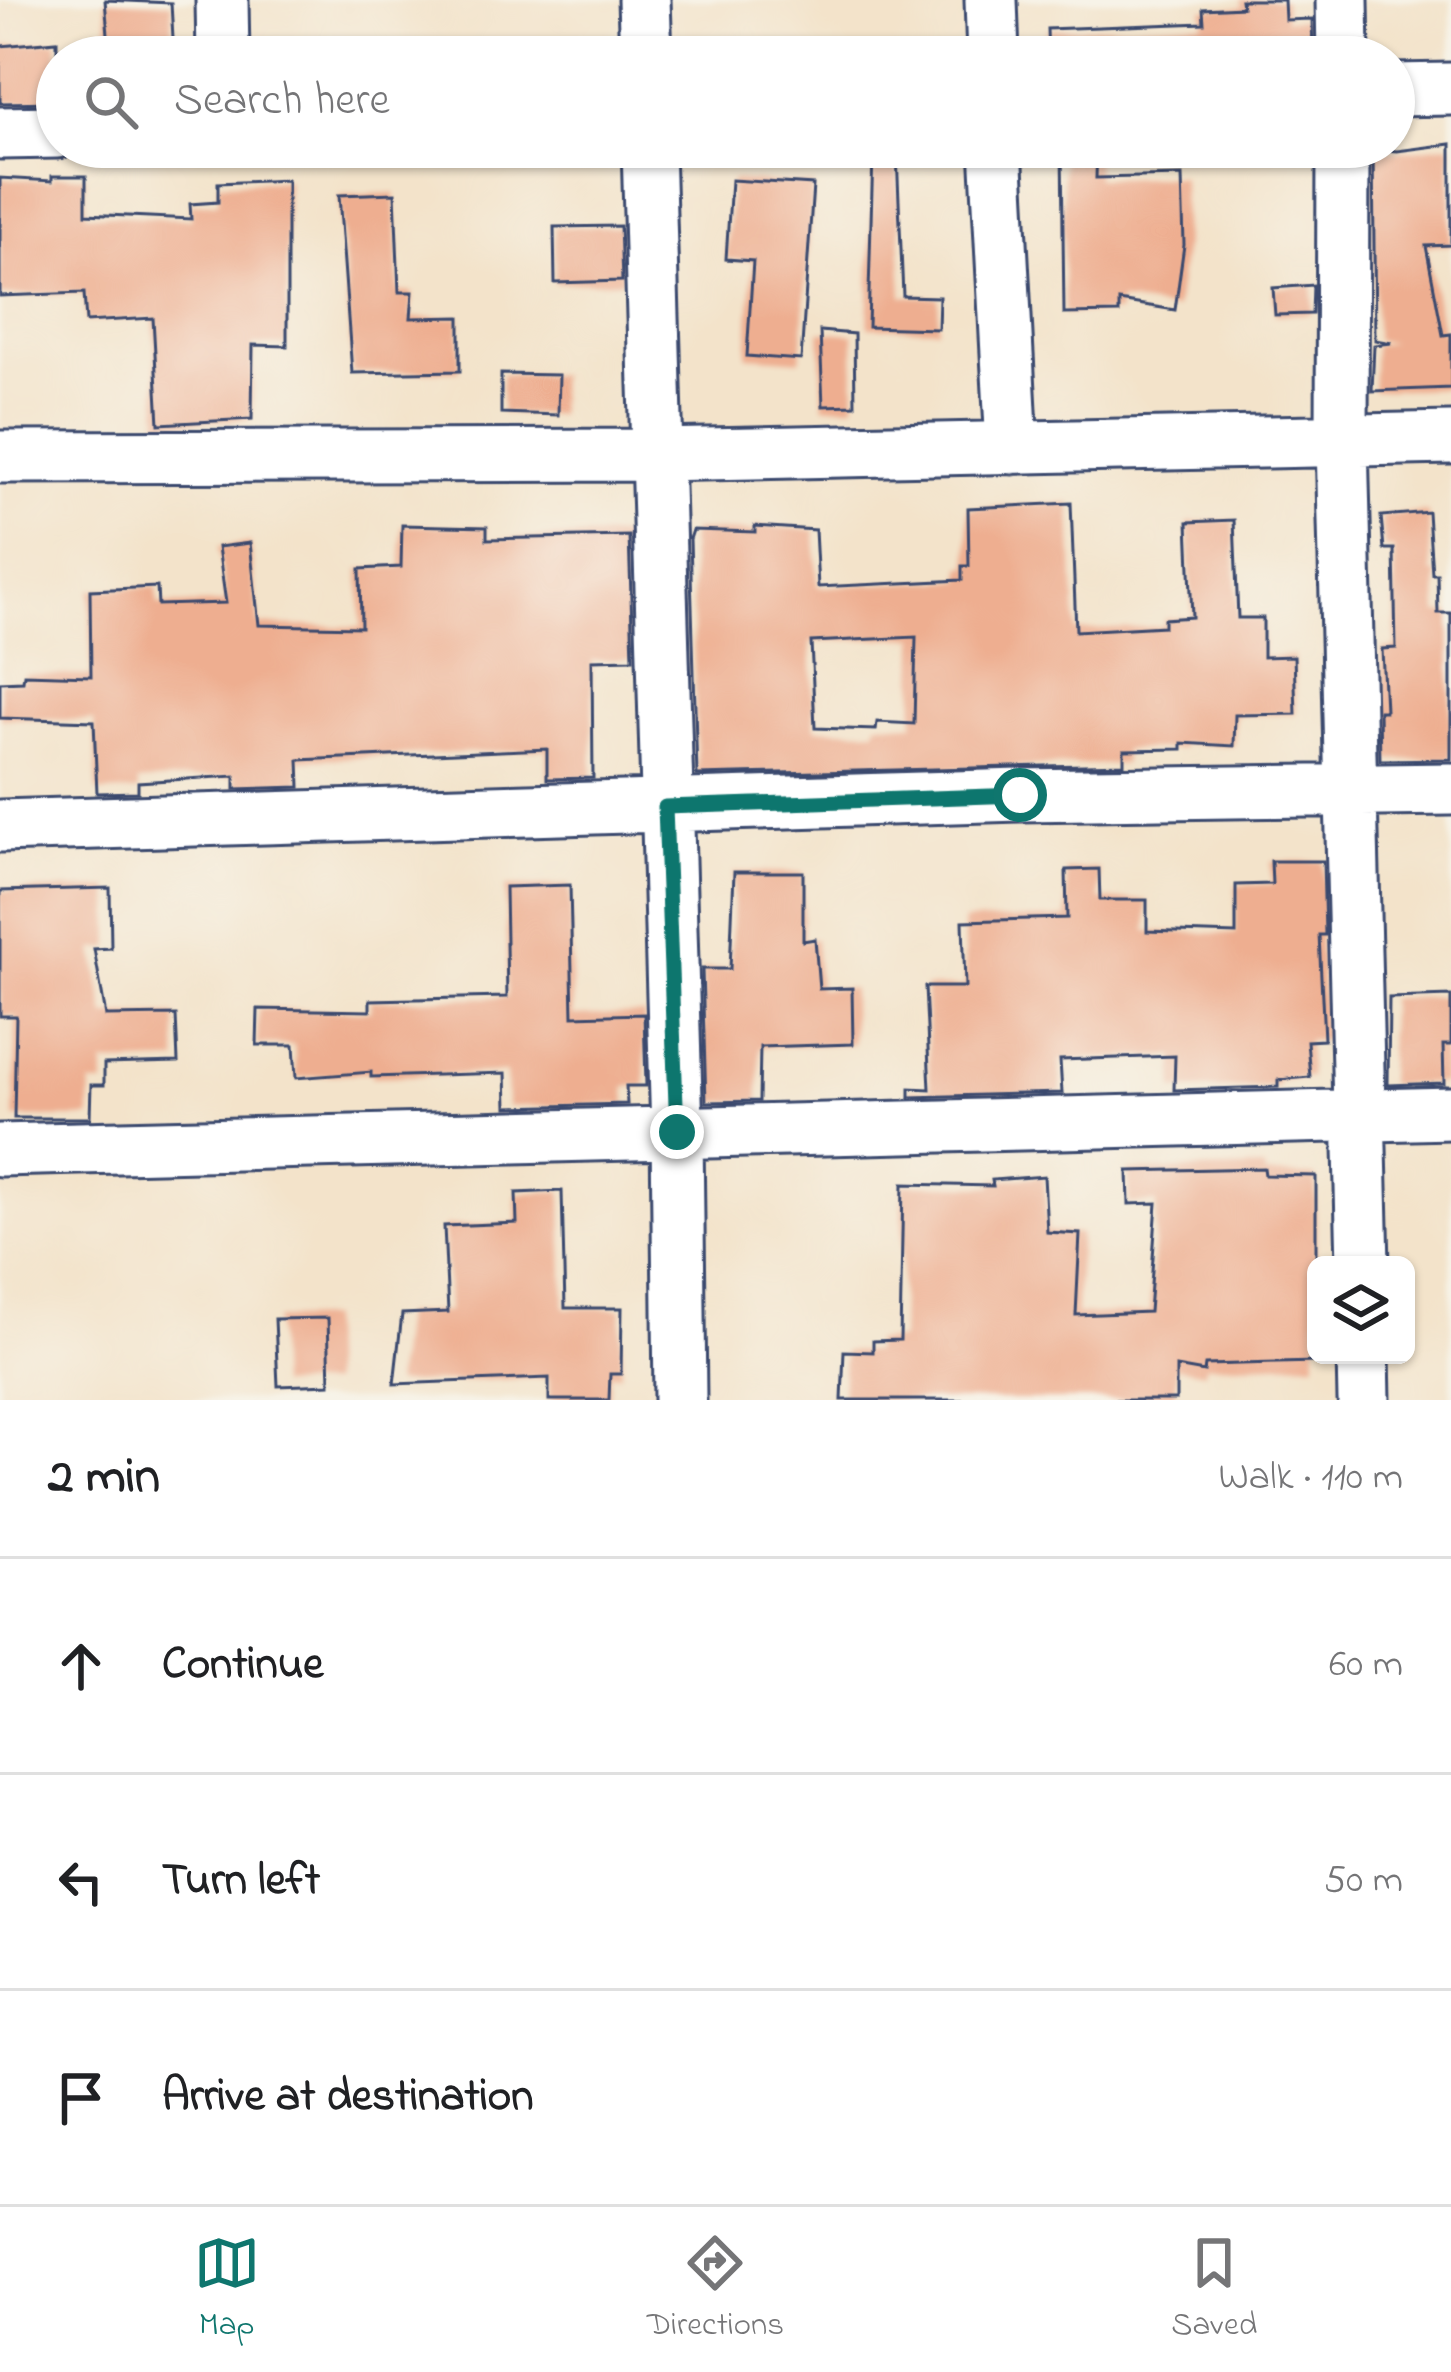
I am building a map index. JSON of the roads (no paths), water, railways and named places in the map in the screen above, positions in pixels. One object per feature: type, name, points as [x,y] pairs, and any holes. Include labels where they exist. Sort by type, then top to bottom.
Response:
[{"type":"street","points":[[222,0],[223,36]]},
{"type":"street","points":[[644,0],[645,36]]},
{"type":"street","points":[[991,0],[992,36]]},
{"type":"street","points":[[1342,0],[1343,36]]},
{"type":"street","points":[[1415,89],[1451,88]]},
{"type":"street","points":[[0,134],[36,133]]},
{"type":"street","points":[[649,168],[677,1132],[680,1400]]},
{"type":"street","points":[[997,168],[1012,448]]},
{"type":"street","points":[[1343,168],[1342,442],[1363,1256]]},
{"type":"street","points":[[0,457],[657,455],[1451,438]]},
{"type":"street","points":[[0,826],[1451,789]]},
{"type":"street","points":[[0,1150],[1451,1113]]},
{"type":"street","points":[[1363,1364],[1364,1400]]}]
